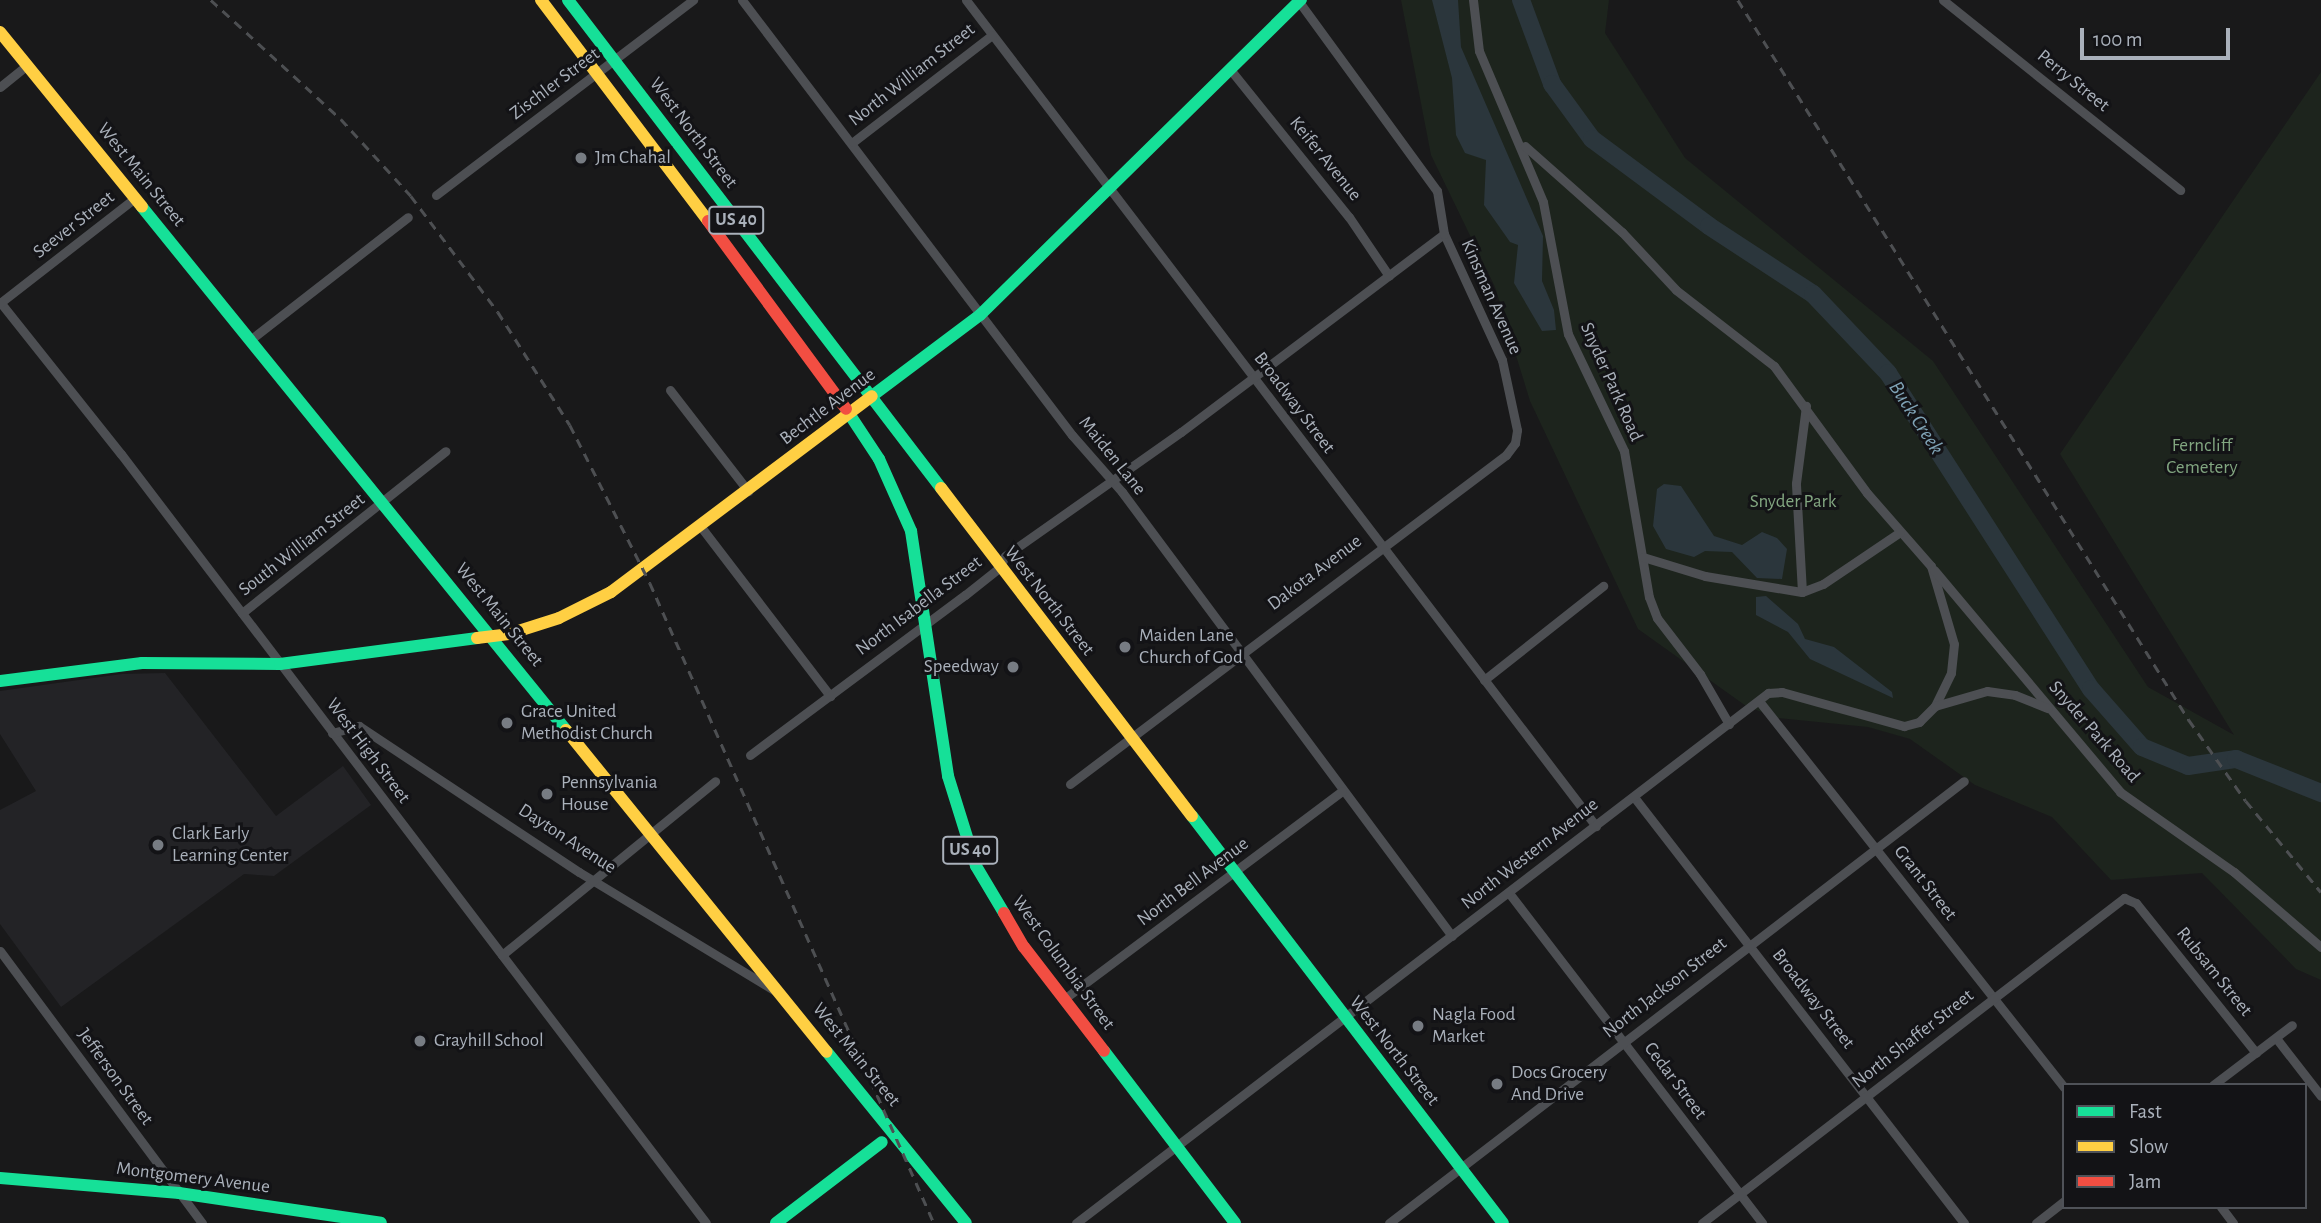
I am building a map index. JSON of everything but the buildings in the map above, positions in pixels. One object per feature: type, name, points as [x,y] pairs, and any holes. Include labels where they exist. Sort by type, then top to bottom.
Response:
[{"type":"main road","name":"US 40","points":[[541,0],[850,414]]},
{"type":"main road","name":"West North Street","points":[[568,0],[873,398],[999,568],[1503,1223]]},
{"type":"main road","name":"Bechtle Avenue","points":[[280,664],[492,636],[559,618],[609,594],[873,398],[980,314],[1300,1]]},
{"type":"main road","name":"West Main Street","points":[[0,32],[966,1223]]},
{"type":"main road","name":"West Columbia Street","points":[[850,414],[879,459],[911,531],[928,622],[948,776],[960,824],[1002,915],[1235,1223]]},
{"type":"main road","points":[[0,681],[142,663],[280,664]]},
{"type":"main road","points":[[776,1223],[882,1142]]},
{"type":"main road","name":"Montgomery Avenue","points":[[0,1178],[179,1193],[382,1223]]},
{"type":"street","name":"Zischler Street","points":[[436,195],[693,0]]},
{"type":"street","name":"Maiden Lane","points":[[742,0],[853,142],[980,314],[1241,650],[1342,791],[1452,936]]},
{"type":"street","name":"Broadway Street","points":[[966,0],[1595,826]]},
{"type":"street","name":"Snyder Park Road","points":[[1473,0],[1479,51],[1521,143],[1552,237],[1568,334],[1624,451],[1657,618],[1700,674],[1729,724]]},
{"type":"street","name":"Perry Street","points":[[1943,0],[2180,190]]},
{"type":"street","name":"Kinsman Avenue","points":[[1300,1],[1428,177],[1441,204],[1444,234],[1502,360],[1517,430],[1515,443],[1506,455],[1450,494]]},
{"type":"street","name":"North William Street","points":[[853,142],[992,35]]},
{"type":"street","points":[[0,87],[27,65]]},
{"type":"street","name":"Keifer Avenue","points":[[1229,68],[1349,217],[1389,276]]},
{"type":"street","name":"Snyder Park Road","points":[[1521,143],[1622,232],[1676,290],[1774,366],[1806,405],[1844,464],[2120,792],[2234,872],[2321,947]]},
{"type":"street","name":"Seever Street","points":[[0,303],[135,198]]},
{"type":"street","points":[[250,340],[408,217]]},
{"type":"street","name":"North Isabella Street","points":[[750,755],[999,568],[1005,556],[1253,378],[1444,234]]},
{"type":"street","name":"West High Street","points":[[0,303],[242,613],[706,1223]]},
{"type":"street","points":[[670,390],[748,491]]},
{"type":"street","points":[[1802,592],[1796,483],[1806,405]]},
{"type":"street","points":[[384,504],[446,451]]},
{"type":"street","name":"Dakota Avenue","points":[[1070,784],[1241,650],[1450,494]]},
{"type":"street","name":"South William Street","points":[[242,613],[384,504]]},
{"type":"street","points":[[701,527],[830,696]]},
{"type":"street","points":[[1643,557],[1731,582],[1802,592],[1823,584],[1900,532]]},
{"type":"street","name":"Snyder Park Road","points":[[1931,566],[1954,644],[1951,673],[1935,706]]},
{"type":"street","points":[[1483,680],[1603,586]]},
{"type":"street","name":"North Western Avenue","points":[[1076,1223],[1768,693],[1782,692],[1903,726],[1919,722],[1935,706],[1987,691],[2015,695],[2047,708]]},
{"type":"street","name":"Grant Street","points":[[1759,701],[2062,1084]]},
{"type":"street","name":"Dayton Avenue","points":[[332,733],[359,726],[592,879],[782,993]]},
{"type":"street","points":[[502,955],[649,831],[715,781]]},
{"type":"street","name":"North Jackson Street","points":[[1389,1223],[1964,781]]},
{"type":"street","name":"North Bell Avenue","points":[[1064,999],[1342,791]]},
{"type":"street","name":"Broadway Street","points":[[1634,797],[1964,1223]]},
{"type":"street","name":"Cedar Street","points":[[1509,893],[1762,1223]]},
{"type":"street","name":"North Shaffer Street","points":[[1702,1223],[2115,902],[2131,900],[2144,914]]},
{"type":"street","name":"Rubsam Street","points":[[2144,914],[2256,1053]]},
{"type":"street","name":"Jefferson Street","points":[[0,951],[202,1223]]},
{"type":"street","points":[[2216,1083],[2292,1025]]},
{"type":"street","points":[[2276,1038],[2321,1096]]},
{"type":"street","points":[[2036,1223],[2062,1203]]},
{"type":"shaded area","points":[[1432,0],[1458,0],[1461,47],[1543,236],[1542,281],[1554,310],[1556,330],[1542,331],[1514,283],[1518,245],[1510,242],[1484,205],[1486,160],[1465,153],[1456,135],[1452,78]]},
{"type":"shaded area","points":[[1664,484],[1681,486],[1714,536],[1742,545],[1762,532],[1777,538],[1787,549],[1782,579],[1757,578],[1732,552],[1705,551],[1694,557],[1666,549],[1653,526],[1657,489]]},
{"type":"shaded area","points":[[1766,596],[1798,624],[1805,639],[1834,647],[1892,692],[1893,698],[1810,659],[1788,632],[1756,615],[1756,597]]},
{"type":"shaded area","name":"Clark Early Learning Center","points":[[165,673],[276,816],[343,766],[371,805],[274,876],[244,874],[61,1007],[0,924],[0,810],[36,791],[0,734],[0,691],[122,674]]},
{"type":"green space","name":"Snyder Park","points":[[1401,0],[1609,0],[1605,33],[1685,158],[1933,361],[2148,687],[2234,735],[2060,454],[2321,72],[2321,980],[2296,969],[2202,873],[2111,880],[2052,817],[1975,785],[1910,739],[1868,727],[1777,718],[1746,706],[1638,629],[1530,401],[1495,287],[1431,155]]},
{"type":"waterway","name":"Buck Creek","points":[[1521,0],[1552,84],[1592,139],[1709,226],[1813,294],[1888,373],[2091,689],[2142,747],[2188,766],[2236,759],[2321,793]]},
{"type":"railway","points":[[211,0],[341,119],[411,196],[498,312],[570,425],[650,583],[934,1223]]},
{"type":"railway","points":[[1738,0],[2189,720],[2246,801],[2321,892]]},
{"type":"traffic: fast","points":[[568,0],[941,488]]},
{"type":"traffic: fast","points":[[872,396],[980,315],[1301,0]]},
{"type":"traffic: fast","points":[[142,207],[566,730]]},
{"type":"traffic: fast","points":[[846,409],[879,459],[911,531],[948,776],[976,866],[1004,913]]},
{"type":"traffic: fast","points":[[0,681],[142,663],[280,664],[477,638]]},
{"type":"traffic: fast","points":[[1192,816],[1503,1223]]},
{"type":"traffic: fast","points":[[1104,1051],[1235,1223]]},
{"type":"traffic: fast","points":[[827,1052],[966,1223]]},
{"type":"traffic: fast","points":[[776,1223],[882,1142]]},
{"type":"traffic: fast","points":[[0,1178],[179,1193],[381,1223]]},
{"type":"traffic: slow","points":[[541,0],[708,221]]},
{"type":"traffic: slow","points":[[0,32],[142,207]]},
{"type":"traffic: slow","points":[[477,638],[509,634],[559,618],[611,592],[872,396]]},
{"type":"traffic: slow","points":[[941,488],[1192,816]]},
{"type":"traffic: slow","points":[[566,730],[827,1052]]},
{"type":"traffic: jam","points":[[708,221],[846,409]]},
{"type":"traffic: jam","points":[[1004,913],[1024,947],[1104,1051]]},
{"type":"place","name":"Jm Chahal","points":[[581,158]]},
{"type":"place","name":"Maiden Lane Church of God","points":[[1125,647]]},
{"type":"place","name":"Speedway","points":[[1013,667]]},
{"type":"place","name":"Grace United Methodist Church","points":[[507,723]]},
{"type":"place","name":"Pennsylvania House","points":[[547,794]]},
{"type":"place","name":"Clark Early Learning Center","points":[[158,845]]},
{"type":"place","name":"Nagla Food Market","points":[[1418,1026]]},
{"type":"place","name":"Grayhill School","points":[[420,1041]]},
{"type":"place","name":"Docs Grocery And Drive","points":[[1497,1084]]},
{"type":"park label","name":"Ferncliff Cemetery","points":[[2202,457]]}]
